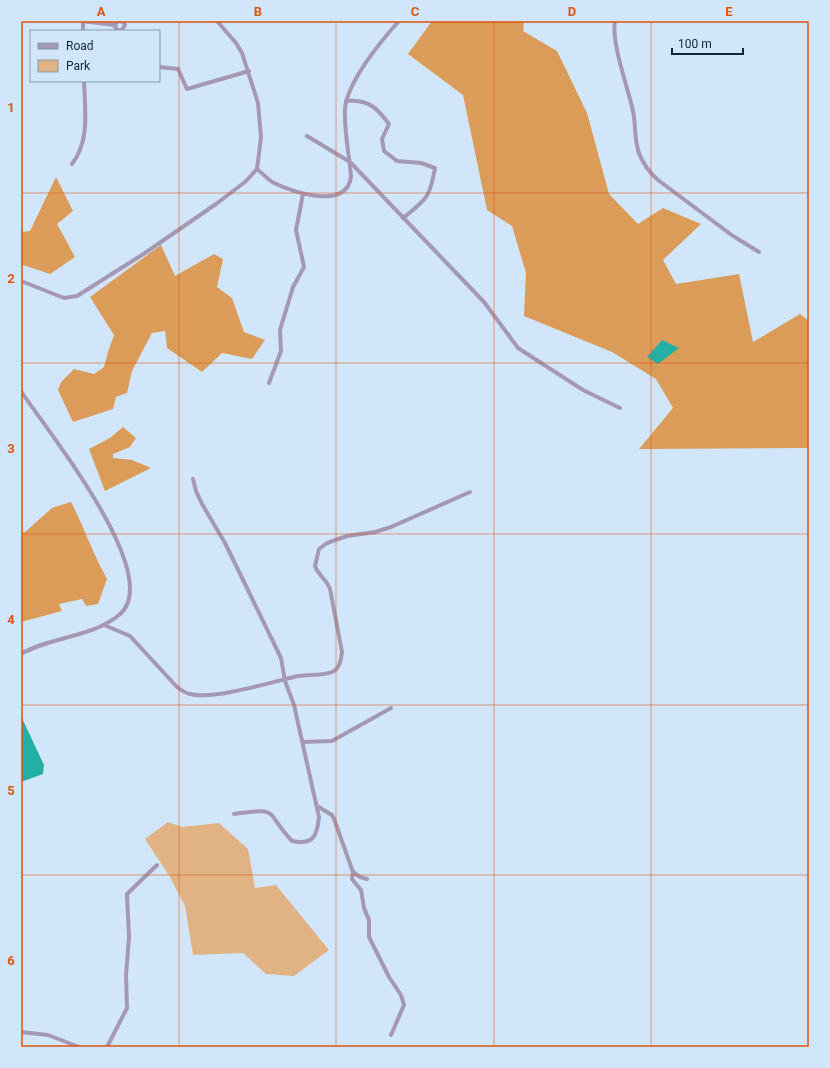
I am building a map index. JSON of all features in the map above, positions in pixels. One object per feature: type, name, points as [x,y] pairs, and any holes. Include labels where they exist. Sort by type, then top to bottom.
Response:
[{"type":"street","points":[[82,21],[115,25],[119,21],[123,22],[125,27],[121,30]]},
{"type":"street","points":[[21,281],[64,298],[77,296],[145,253],[216,204],[245,182],[257,169],[261,125],[258,103],[249,71],[236,43],[217,21]]},
{"type":"street","points":[[257,169],[272,182],[303,194],[327,197],[340,193],[350,183],[350,162],[345,123],[346,101],[358,76],[399,21]]},
{"type":"street","points":[[615,21],[614,31],[618,53],[634,116],[637,149],[642,162],[650,173],[658,180],[733,236],[759,252]]},
{"type":"street","points":[[115,25],[116,29],[118,30]]},
{"type":"street","points":[[160,67],[178,69],[187,89],[249,71]]},
{"type":"street","points":[[72,164],[79,155],[83,145],[84,82]]},
{"type":"street","points":[[346,101],[357,100],[376,107],[389,124],[382,139],[384,151],[397,161],[421,163],[435,168],[432,188],[426,200],[403,218]]},
{"type":"street","points":[[307,136],[350,162],[484,302],[518,348],[583,390],[620,408]]},
{"type":"street","points":[[270,383],[281,352],[280,330],[291,294],[304,266],[296,230],[303,194]]},
{"type":"street","points":[[21,391],[46,428],[64,450],[114,531],[127,570],[130,595],[128,606],[124,611],[104,625],[81,634],[47,642],[21,654]]},
{"type":"street","points":[[194,479],[196,491],[202,504],[225,543],[278,649],[284,667],[285,681],[294,705],[319,817],[315,835],[311,841],[305,843],[292,842],[274,816],[268,812],[261,810],[234,814]]},
{"type":"street","points":[[104,625],[130,636],[177,687],[183,692],[191,694],[211,694],[285,681],[297,676],[332,672],[337,668],[342,652],[330,590],[328,584],[320,575],[315,566],[319,549],[327,543],[347,536],[375,532],[390,527],[470,492]]},
{"type":"street","points":[[302,742],[332,741],[391,708]]},
{"type":"street","points":[[317,806],[332,815],[334,819],[353,872],[352,879],[361,890],[364,908],[369,920],[369,938],[389,977],[401,995],[404,1005],[392,1036]]},
{"type":"street","points":[[107,1047],[127,1008],[126,975],[129,937],[127,894],[157,865]]},
{"type":"street","points":[[353,872],[366,879]]},
{"type":"street","points":[[21,1032],[48,1035],[79,1047]]},
{"type":"green space","points":[[168,822],[182,827],[219,823],[248,849],[255,888],[276,885],[329,950],[294,976],[266,974],[243,953],[193,955],[185,906],[170,877],[145,839]]},
{"type":"shaded area","points":[[432,21],[524,21],[523,31],[557,51],[587,113],[609,194],[638,224],[663,208],[701,224],[663,260],[676,284],[739,274],[753,342],[800,314],[809,321],[809,448],[639,449],[673,408],[656,379],[612,352],[524,316],[526,273],[512,226],[487,210],[463,95],[408,54]]},
{"type":"shaded area","points":[[56,177],[73,211],[57,224],[75,257],[50,274],[23,265],[21,266],[21,232],[30,231]]},
{"type":"shaded area","points":[[161,245],[175,276],[214,254],[223,259],[217,287],[232,298],[244,332],[265,340],[252,359],[222,353],[202,372],[167,348],[165,331],[152,333],[132,371],[127,393],[116,397],[113,409],[73,422],[58,390],[61,382],[74,369],[94,374],[104,367],[114,335],[90,297]]},
{"type":"shaded area","points":[[662,340],[679,348],[658,364],[647,357]]},
{"type":"shaded area","points":[[123,427],[136,438],[130,447],[113,454],[113,458],[132,460],[151,468],[105,491],[89,449],[110,438]]},
{"type":"shaded area","points":[[71,502],[107,579],[98,604],[86,606],[82,599],[59,604],[62,611],[21,622],[21,533],[25,532],[52,508]]},
{"type":"shaded area","points":[[21,716],[44,765],[43,774],[21,782]]}]
